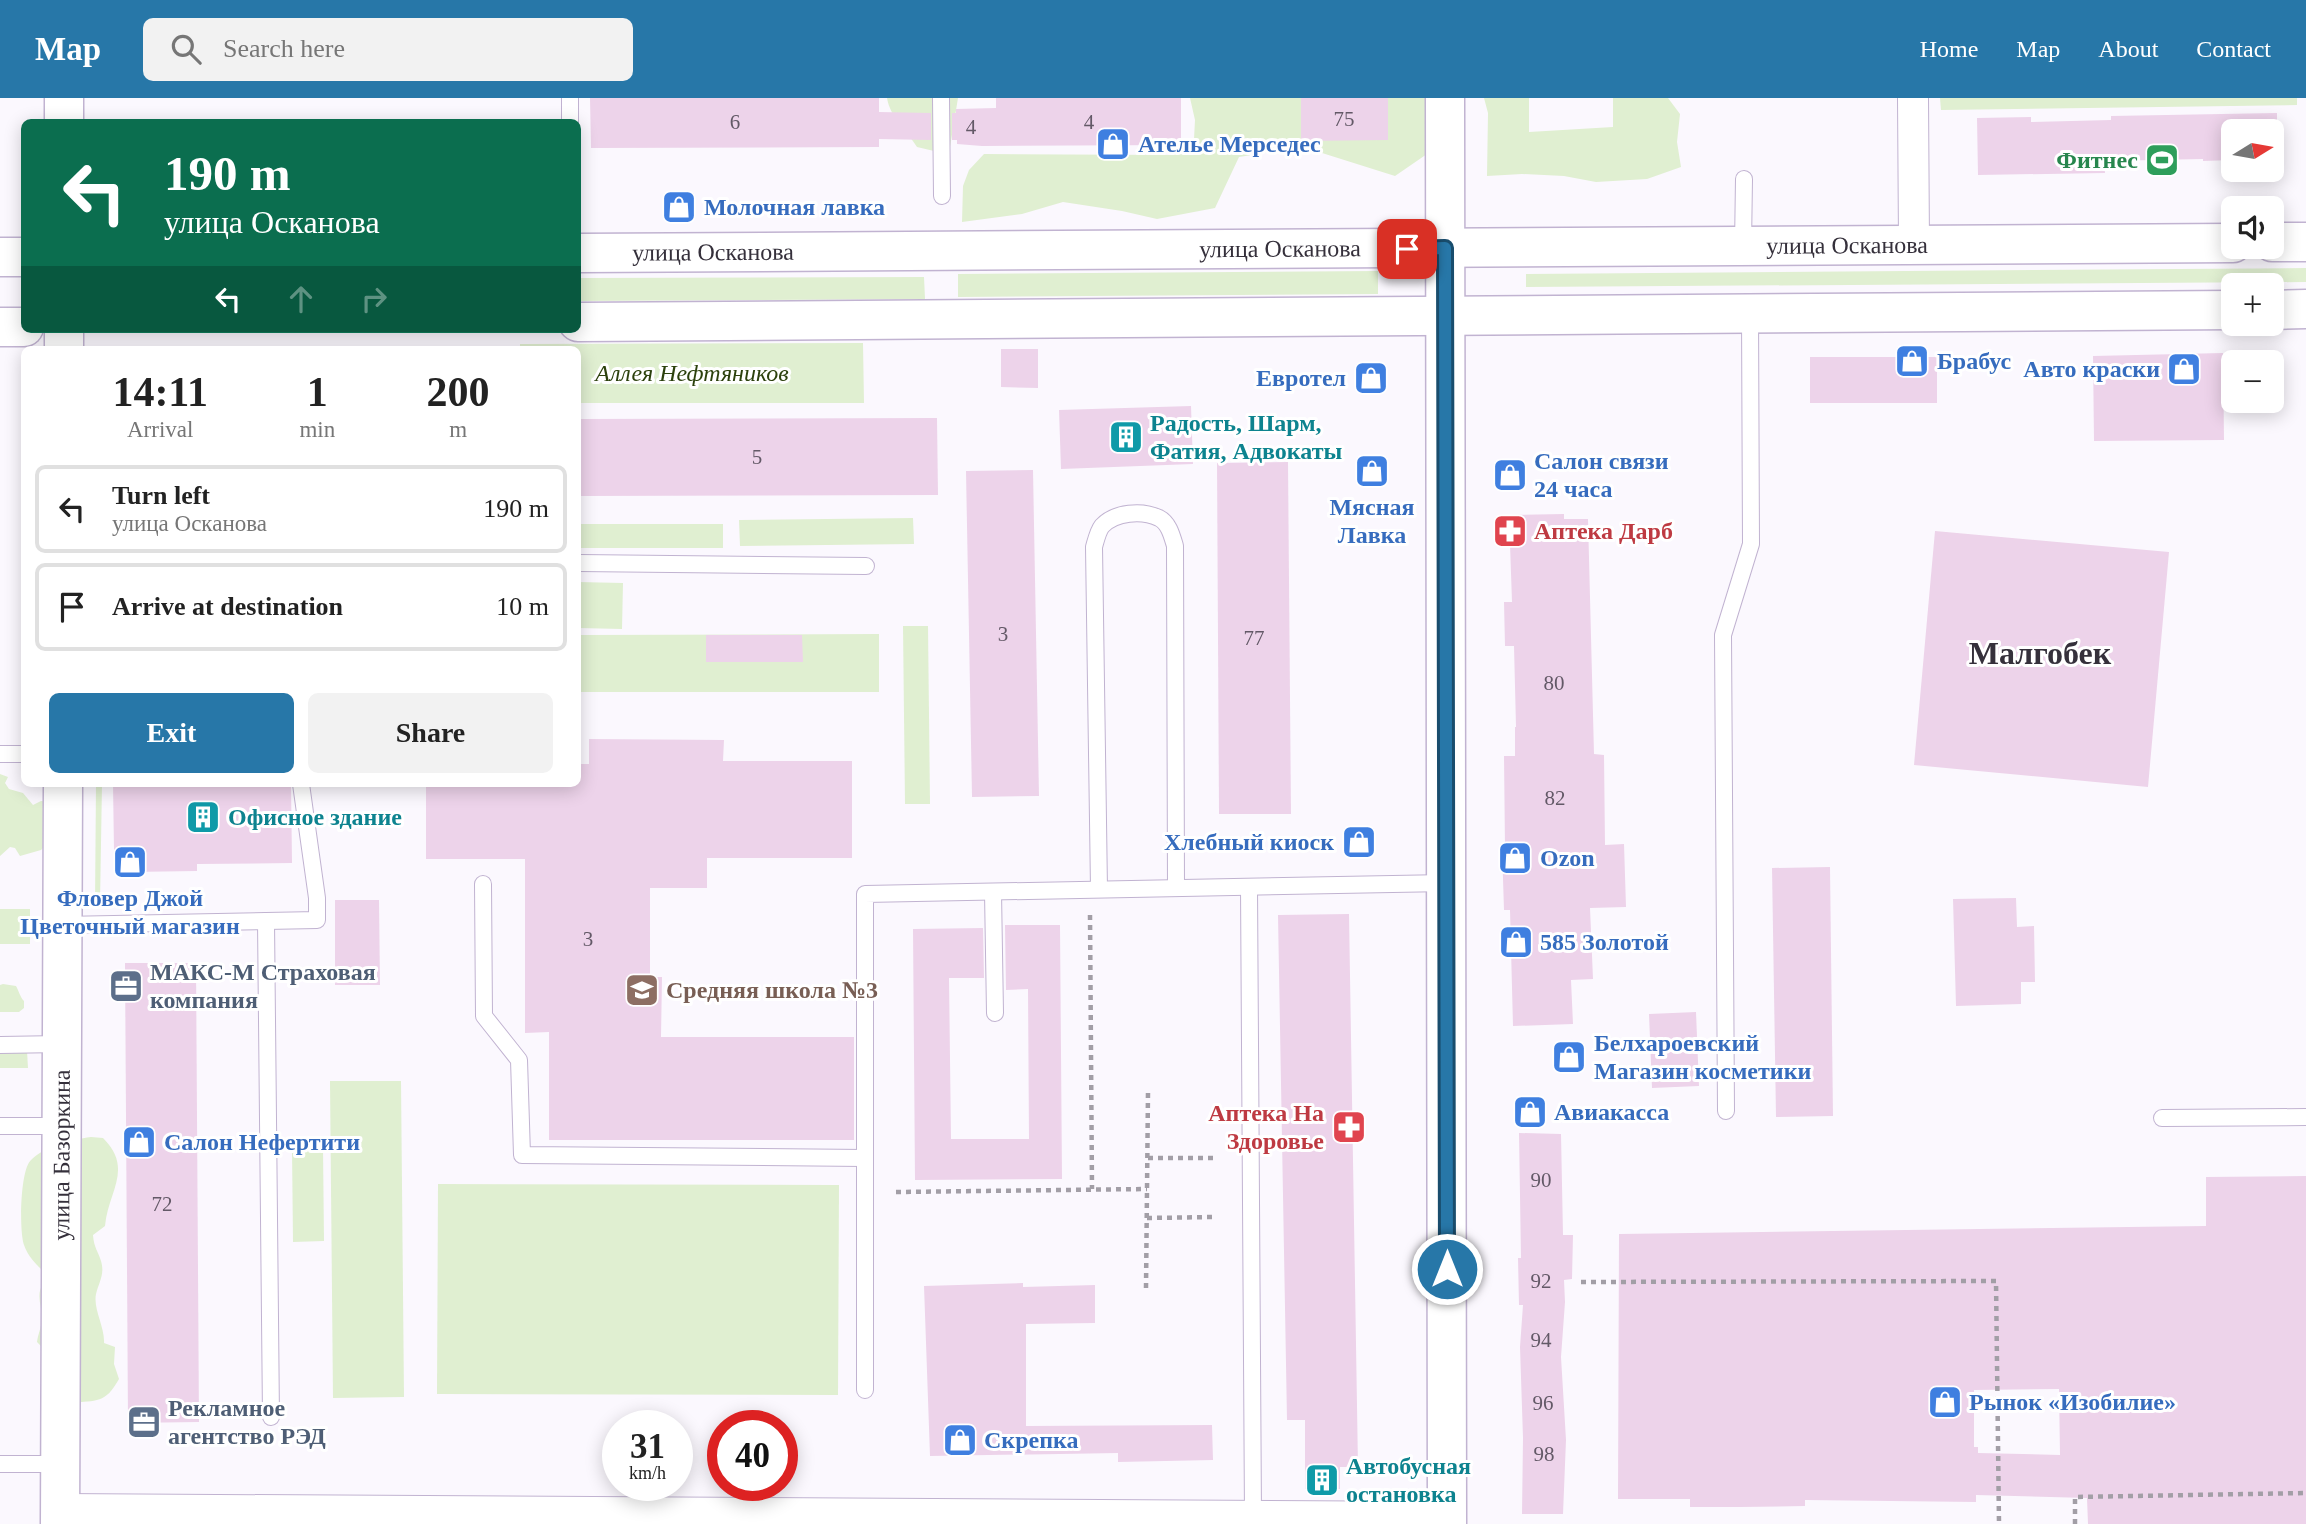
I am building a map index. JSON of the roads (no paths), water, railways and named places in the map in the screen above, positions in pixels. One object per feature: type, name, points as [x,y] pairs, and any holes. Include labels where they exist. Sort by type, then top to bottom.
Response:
[{"type":"street","points":[[64,98],[64,119]]},
{"type":"street","points":[[60,1516],[907,1519],[1253,1516],[1447,1521],[1445,98]]},
{"type":"street","points":[[1913,98],[1914,243]]},
{"type":"street","points":[[2284,243],[2306,242]]},
{"type":"street","name":"улица Осканова","points":[[581,253],[2221,243]]},
{"type":"street","points":[[0,257],[21,257]]},
{"type":"street","points":[[2284,310],[2306,309]]},
{"type":"street","points":[[581,322],[2221,310]]},
{"type":"street","points":[[0,327],[21,327]]},
{"type":"street","name":"улица Базоркина","points":[[60,1516],[64,787]]},
{"type":"lane","points":[[570,98],[570,119]]},
{"type":"lane","points":[[941,98],[942,196]]},
{"type":"lane","points":[[1743,245],[1744,179]]},
{"type":"lane","points":[[1726,1111],[1723,635],[1751,544],[1750,313]]},
{"type":"lane","points":[[1095,890],[1094,547],[1101,528],[1114,516],[1137,513],[1161,518],[1171,530],[1175,546],[1176,888]]},
{"type":"lane","points":[[581,564],[866,566]]},
{"type":"lane","points":[[0,754],[21,754]]},
{"type":"lane","points":[[62,925],[317,920],[317,898],[301,787]]},
{"type":"lane","points":[[865,1390],[865,894],[1447,883]]},
{"type":"lane","points":[[483,884],[484,1016],[519,1060],[522,1155],[865,1158]]},
{"type":"lane","points":[[1249,887],[1253,1516]]},
{"type":"lane","points":[[993,892],[995,1013]]},
{"type":"lane","points":[[266,921],[271,1417]]},
{"type":"lane","points":[[0,1045],[61,1044]]},
{"type":"lane","points":[[2162,1118],[2306,1117]]},
{"type":"lane","points":[[0,1126],[61,1126]]},
{"type":"lane","points":[[0,1464],[60,1464]]},
{"type":"place","name":"Ателье Мерседес","points":[[1113,144]]},
{"type":"place","name":"Фитнес","points":[[2162,160]]},
{"type":"place","name":"Молочная лавка","points":[[679,207]]},
{"type":"place","name":"Брабус","points":[[1912,361]]},
{"type":"place","name":"Авто краски","points":[[2184,369]]},
{"type":"place","name":"Евротел","points":[[1371,378]]},
{"type":"place","name":"Радость, Шарм, Фатия, Адвокаты","points":[[1126,437]]},
{"type":"place","name":"Мясная Лавка","points":[[1372,471]]},
{"type":"place","name":"Салон связи 24 часа","points":[[1510,475]]},
{"type":"place","name":"Аптека Дарб","points":[[1510,531]]},
{"type":"place","name":"Офисное здание","points":[[203,817]]},
{"type":"place","name":"Хлебный киоск","points":[[1359,842]]},
{"type":"place","name":"Ozon","points":[[1515,858]]},
{"type":"place","name":"Фловер Джой Цветочный магазин","points":[[130,862]]},
{"type":"place","name":"585 Золотой","points":[[1516,942]]},
{"type":"place","name":"МАКС-М Страховая компания","points":[[126,986]]},
{"type":"place","name":"Средняя школа №3","points":[[642,990]]},
{"type":"place","name":"Белхароевский Магазин косметики","points":[[1569,1057]]},
{"type":"place","name":"Авиакасса","points":[[1530,1112]]},
{"type":"place","name":"Аптека На Здоровье","points":[[1349,1127]]},
{"type":"place","name":"Салон Нефертити","points":[[139,1142]]},
{"type":"place","name":"Рынок «Изобилие»","points":[[1945,1402]]},
{"type":"place","name":"Рекламное агентство РЭД","points":[[144,1422]]},
{"type":"place","name":"Скрепка","points":[[960,1440]]},
{"type":"place","name":"Автобусная остановка","points":[[1322,1480]]},
{"type":"district","name":"Малгобек","points":[[2040,653]]},
{"type":"park label","name":"Аллея Нефтяников","points":[[692,373]]}]
